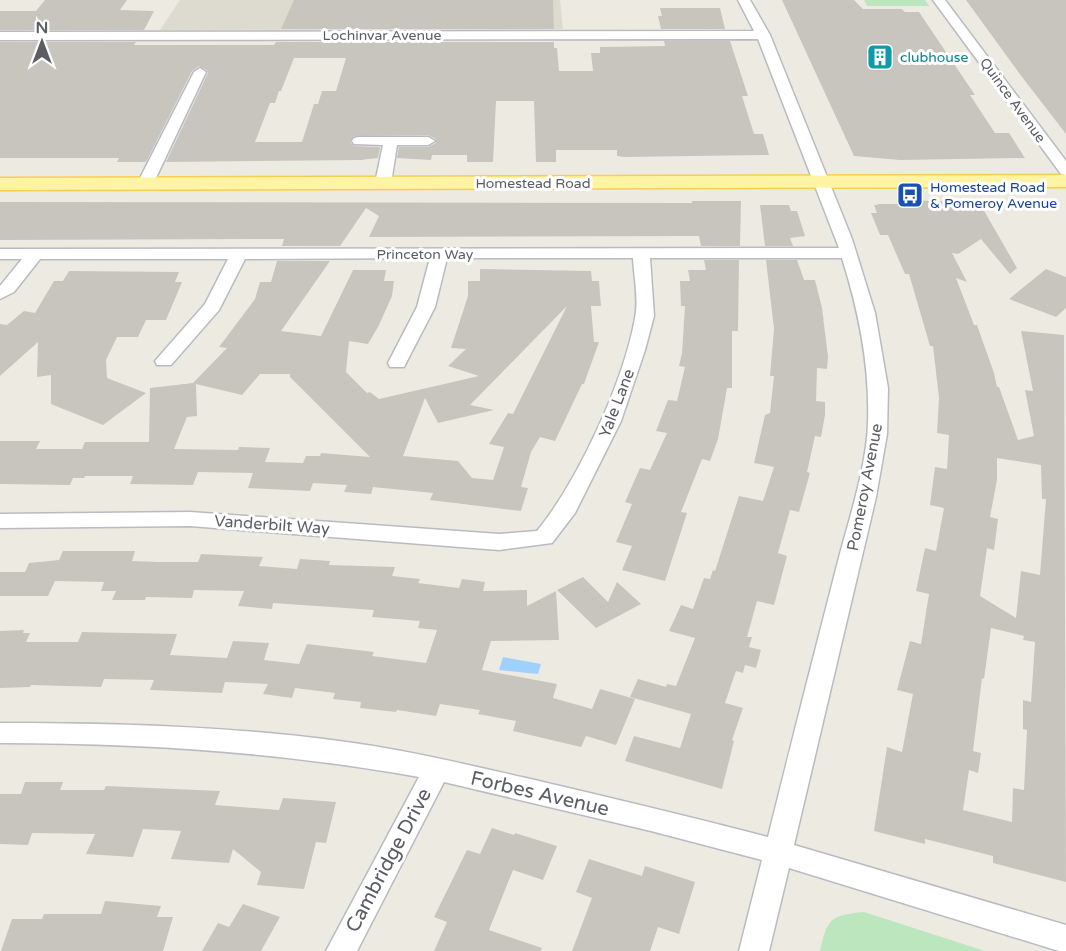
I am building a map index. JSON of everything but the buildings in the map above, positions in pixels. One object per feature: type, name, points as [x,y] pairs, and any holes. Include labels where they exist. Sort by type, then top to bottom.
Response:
[{"type":"main road","name":"Homestead Road","points":[[0,184],[1066,181]]},
{"type":"street","name":"Pomeroy Avenue","points":[[744,0],[764,34],[849,253],[867,312],[876,379],[878,426],[865,496],[754,951]]},
{"type":"street","name":"Quince Avenue","points":[[939,0],[1066,171]]},
{"type":"street","name":"Lochinvar Avenue","points":[[0,36],[764,34]]},
{"type":"street","points":[[146,184],[200,72]]},
{"type":"street","points":[[359,141],[428,141]]},
{"type":"street","points":[[383,183],[391,141]]},
{"type":"street","name":"Yale Lane","points":[[544,538],[564,513],[611,421],[629,370],[645,316],[641,253]]},
{"type":"street","name":"Princeton Way","points":[[0,254],[849,253]]},
{"type":"street","points":[[0,294],[8,288],[35,254]]},
{"type":"street","points":[[164,361],[213,306],[239,254]]},
{"type":"street","points":[[397,363],[426,307],[440,254]]},
{"type":"street","name":"Vanderbilt Way","points":[[0,521],[190,519],[499,542],[544,538]]},
{"type":"street","name":"Forbes Avenue","points":[[0,733],[104,733],[245,742],[340,752],[436,769],[651,819],[777,852],[1066,939]]},
{"type":"street","name":"Cambridge Drive","points":[[341,951],[436,769]]},
{"type":"shaded area","points":[[180,0],[560,0],[563,29],[160,30]]},
{"type":"green space","points":[[864,0],[925,0],[929,6],[867,6]]},
{"type":"green space","points":[[864,912],[985,951],[820,951],[825,931],[832,920],[844,915]]},
{"type":"water","points":[[503,657],[541,664],[538,674],[499,670]]},
{"type":"place","name":"clubhouse","points":[[880,57]]},
{"type":"place","name":"Homestead Road & Pomeroy Avenue","points":[[910,195]]}]
